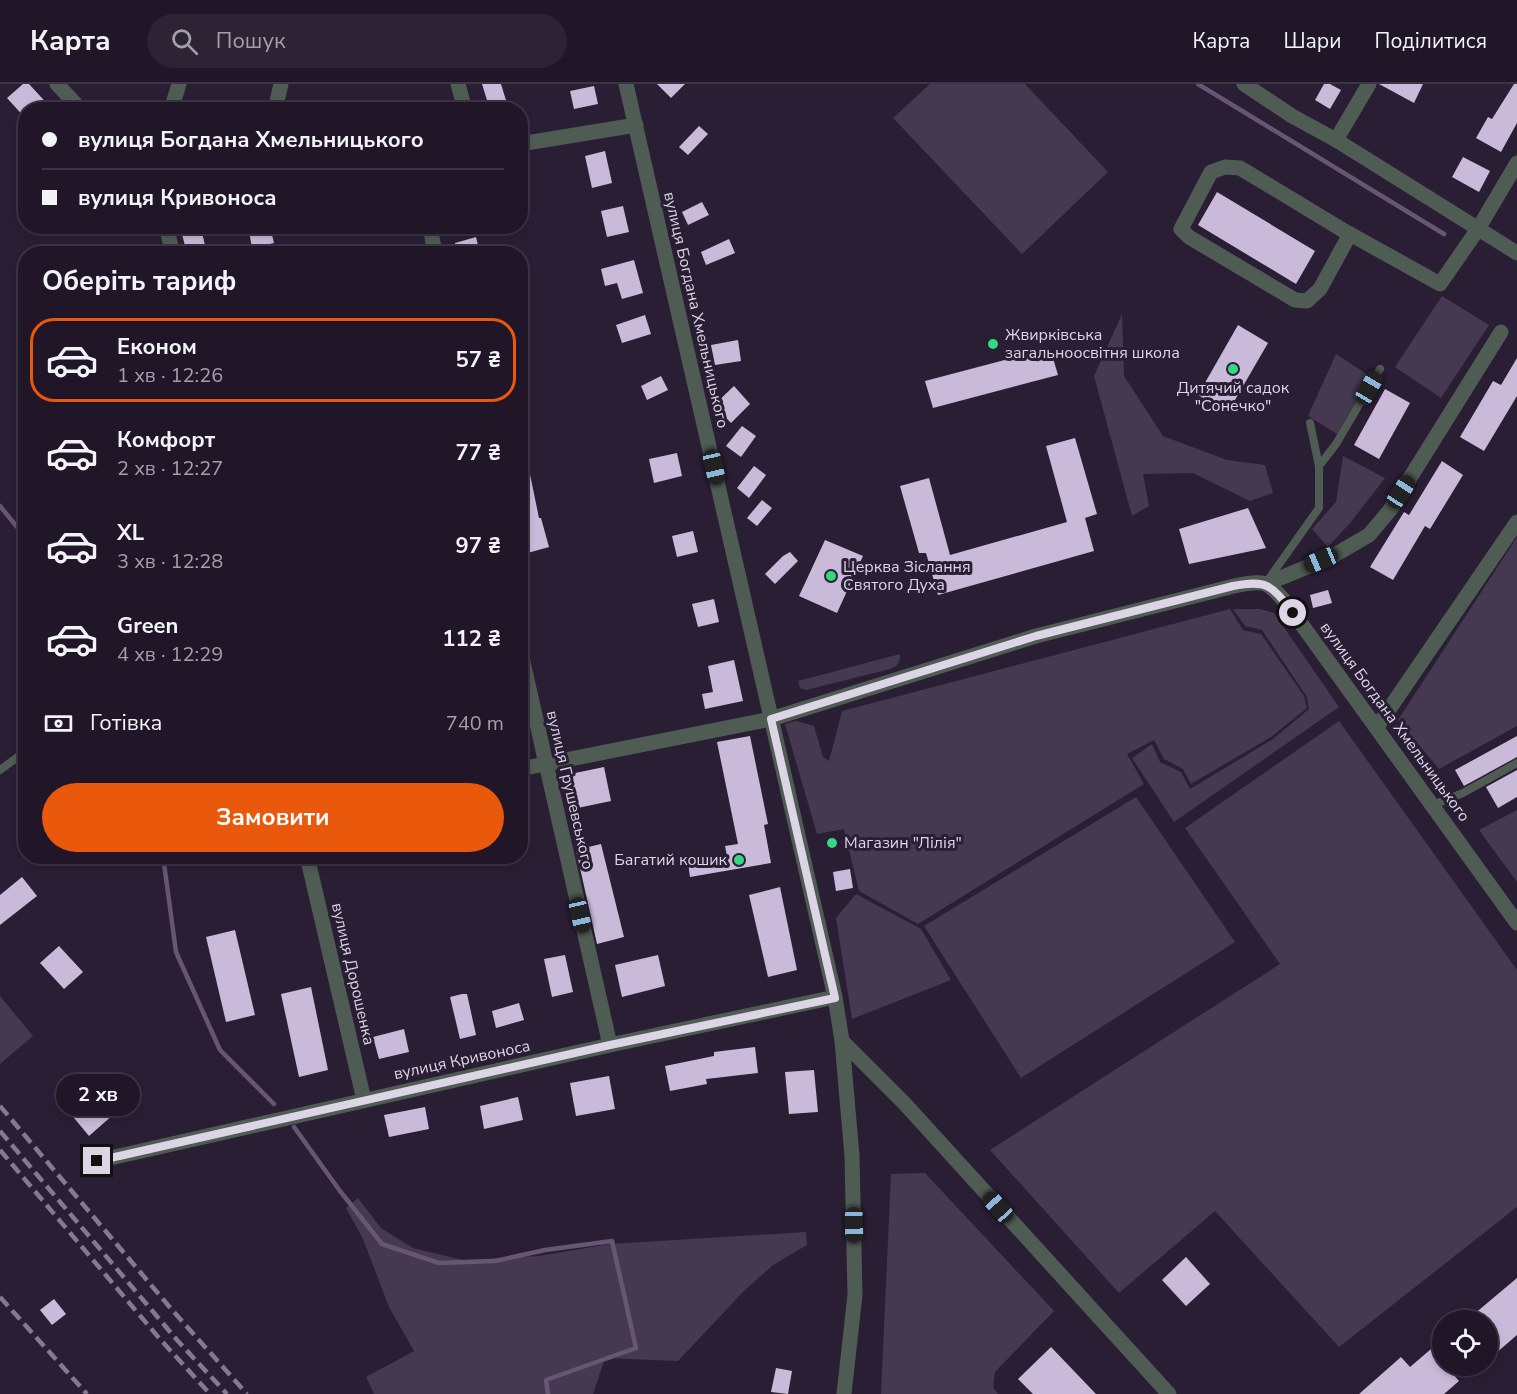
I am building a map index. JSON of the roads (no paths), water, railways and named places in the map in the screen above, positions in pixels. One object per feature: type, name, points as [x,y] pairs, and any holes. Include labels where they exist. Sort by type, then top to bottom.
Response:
[{"type":"street","points":[[57,84],[74,102]]},
{"type":"street","points":[[173,102],[179,84]]},
{"type":"street","points":[[277,102],[281,84]]},
{"type":"street","points":[[458,84],[463,102]]},
{"type":"street","name":"вулиця Богдана Хмельницького","points":[[626,84],[835,998],[842,1041],[852,1156],[855,1294],[844,1394]]},
{"type":"street","points":[[1244,84],[1292,116],[1336,140],[1517,253]]},
{"type":"street","points":[[1336,140],[1369,84]]},
{"type":"street","points":[[528,143],[636,125]]},
{"type":"street","points":[[1350,234],[1320,289],[1307,301],[1295,300],[1189,237],[1181,229],[1211,171],[1225,167],[1240,168],[1350,234],[1440,284],[1478,229],[1517,163]]},
{"type":"street","points":[[528,766],[771,719],[1036,636],[1233,586],[1251,582],[1266,584],[1331,556],[1369,535],[1390,510],[1501,332]]},
{"type":"street","points":[[1377,727],[1517,522]]},
{"type":"street","name":"вулиця Богдана Хмельницького","points":[[1266,584],[1281,597],[1517,923]]},
{"type":"street","name":"вулиця Грушевського","points":[[528,685],[610,1045]]},
{"type":"street","name":"вулиця Дорошенка","points":[[309,864],[364,1100]]},
{"type":"street","name":"вулиця Кривоноса","points":[[97,1161],[610,1045],[835,998]]},
{"type":"street","points":[[842,1041],[905,1104],[1169,1394]]},
{"type":"lane","points":[[1319,466],[1336,444],[1380,369]]},
{"type":"lane","points":[[1266,584],[1319,508],[1319,466],[1310,423]]},
{"type":"lane","points":[[0,770],[18,756]]},
{"type":"lane","points":[[1433,805],[1463,793],[1517,762]]},
{"type":"waterway","points":[[1198,84],[1444,234]]},
{"type":"waterway","points":[[0,506],[18,528]]},
{"type":"waterway","points":[[164,864],[176,952],[220,1050],[274,1104]]},
{"type":"waterway","points":[[294,1127],[382,1244],[439,1263],[495,1261],[545,1250],[612,1241],[636,1348],[546,1380],[548,1394]]},
{"type":"railway","points":[[0,1106],[173,1311],[247,1394]]},
{"type":"railway","points":[[0,1131],[177,1340],[227,1394]]},
{"type":"railway","points":[[0,1150],[159,1338],[210,1394]]},
{"type":"railway","points":[[0,1297],[87,1394]]},
{"type":"place","name":"Жвирківська загальноосвітня школа","points":[[993,344]]},
{"type":"place","name":"Дитячий садок \"Сонечко\"","points":[[1233,369]]},
{"type":"place","name":"Церква Зіслання Святого Духа","points":[[831,576]]},
{"type":"place","name":"Магазин \"Лілія\"","points":[[832,843]]},
{"type":"place","name":"Багатий кошик","points":[[739,860]]}]
